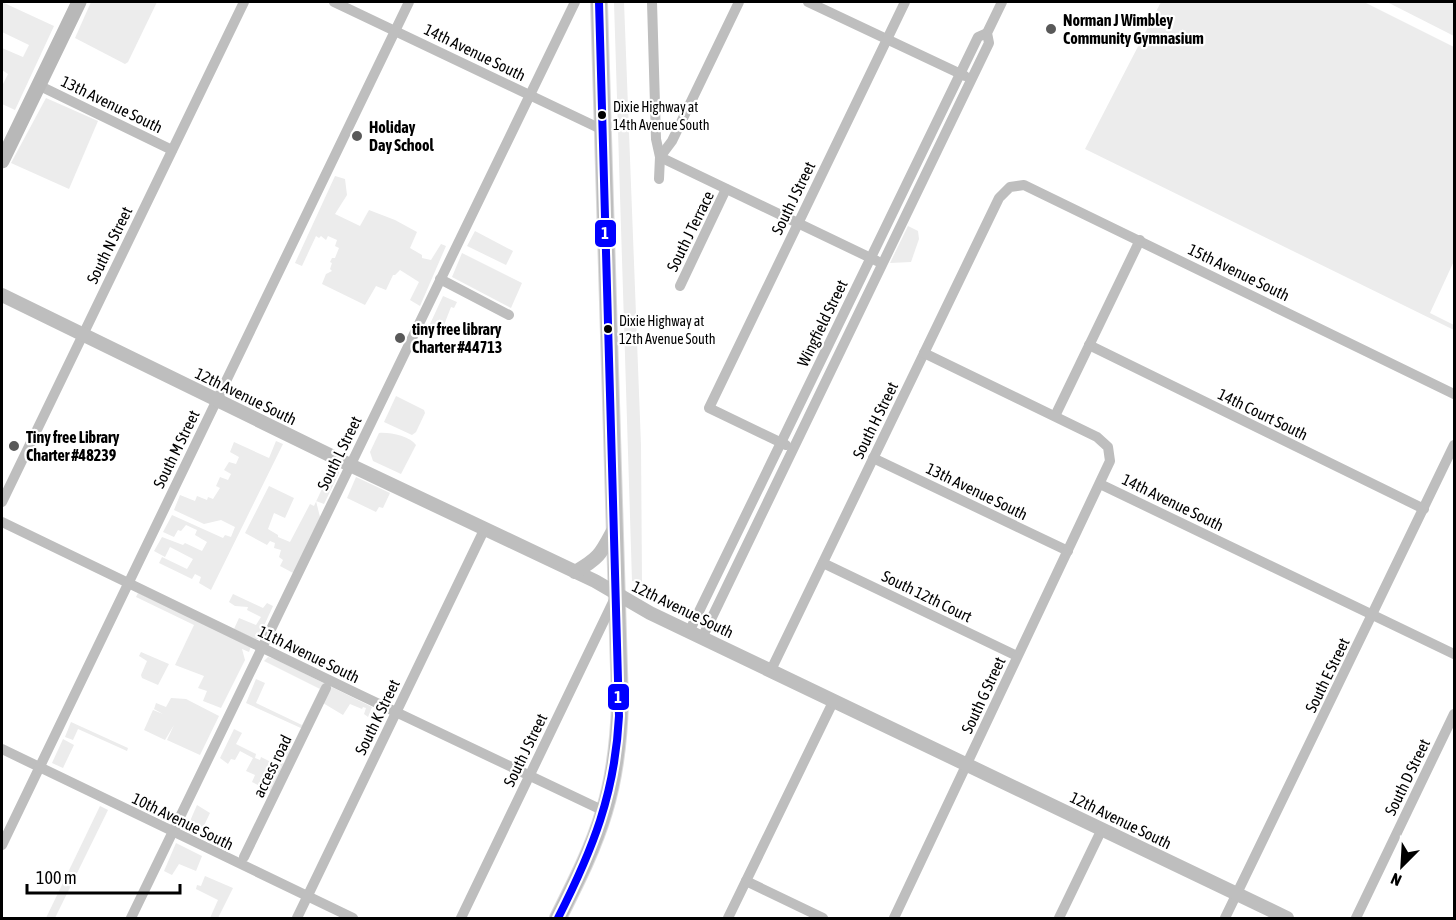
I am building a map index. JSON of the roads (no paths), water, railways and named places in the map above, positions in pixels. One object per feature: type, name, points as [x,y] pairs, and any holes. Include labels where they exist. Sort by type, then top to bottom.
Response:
[{"type":"main road","points":[[2,161],[79,2]]},
{"type":"main road","points":[[558,918],[590,850],[604,811],[616,756],[620,722],[599,2]]},
{"type":"street","name":"South N Street","points":[[2,502],[244,2]]},
{"type":"street","name":"14th Avenue South","points":[[334,2],[603,129]]},
{"type":"street","name":"South M Street","points":[[2,845],[409,2]]},
{"type":"street","name":"South L Street","points":[[131,918],[575,2]]},
{"type":"street","points":[[652,2],[656,139],[660,158],[659,179]]},
{"type":"street","points":[[660,158],[672,141],[740,2]]},
{"type":"street","points":[[808,2],[971,80]]},
{"type":"street","name":"South J Street","points":[[781,443],[709,408],[905,2]]},
{"type":"street","name":"Wingfield Street","points":[[702,638],[989,43],[987,33],[1002,2]]},
{"type":"street","name":"Wingfield Street","points":[[689,632],[978,37],[987,33]]},
{"type":"street","name":"13th Avenue South","points":[[38,85],[172,150]]},
{"type":"street","points":[[660,158],[883,264]]},
{"type":"street","name":"15th Avenue South","points":[[1010,187],[1024,185],[1455,394]]},
{"type":"street","name":"South H Street","points":[[771,670],[999,198],[1010,187]]},
{"type":"street","name":"South J Terrace","points":[[680,286],[726,189]]},
{"type":"street","points":[[1055,416],[1140,240]]},
{"type":"street","points":[[440,279],[509,315]]},
{"type":"street","name":"12th Avenue South","points":[[2,295],[350,465],[485,528],[689,632],[1287,918]]},
{"type":"street","name":"14th Court South","points":[[1089,345],[1424,509]]},
{"type":"street","name":"14th Avenue South","points":[[924,353],[1097,436],[1108,447],[1110,461],[1100,484],[1455,654]]},
{"type":"street","points":[[804,396],[816,402]]},
{"type":"street","points":[[781,443],[794,449]]},
{"type":"street","name":"South E Street","points":[[1225,918],[1455,445]]},
{"type":"street","name":"13th Avenue South","points":[[873,458],[1068,552]]},
{"type":"street","name":"South G Street","points":[[894,918],[1100,484]]},
{"type":"street","name":"11th Avenue South","points":[[2,522],[604,811]]},
{"type":"street","points":[[574,572],[594,561],[602,552],[615,527]]},
{"type":"street","name":"South K Street","points":[[297,918],[485,528]]},
{"type":"street","name":"South 12th Court","points":[[823,563],[1017,656]]},
{"type":"street","name":"South J Street","points":[[461,918],[617,594]]},
{"type":"street","name":"access road","points":[[244,857],[326,688]]},
{"type":"street","points":[[728,918],[834,700]]},
{"type":"street","name":"South D Street","points":[[1356,918],[1455,714]]},
{"type":"street","name":"10th Avenue South","points":[[2,749],[352,918]]},
{"type":"street","points":[[1059,918],[1102,830]]},
{"type":"street","points":[[746,881],[823,918]]},
{"type":"place","name":"Norman J Wimbley Community Gymnasium","points":[[1051,29]]},
{"type":"place","name":"Dixie Highway at 14th Avenue South","points":[[602,115]]},
{"type":"place","name":"Holiday Day School","points":[[357,136]]},
{"type":"place","name":"Dixie Highway at 12th Avenue South","points":[[608,329]]},
{"type":"place","name":"tiny free library Charter #44713","points":[[400,338]]},
{"type":"place","name":"Tiny free Library Charter #48239","points":[[14,446]]}]
